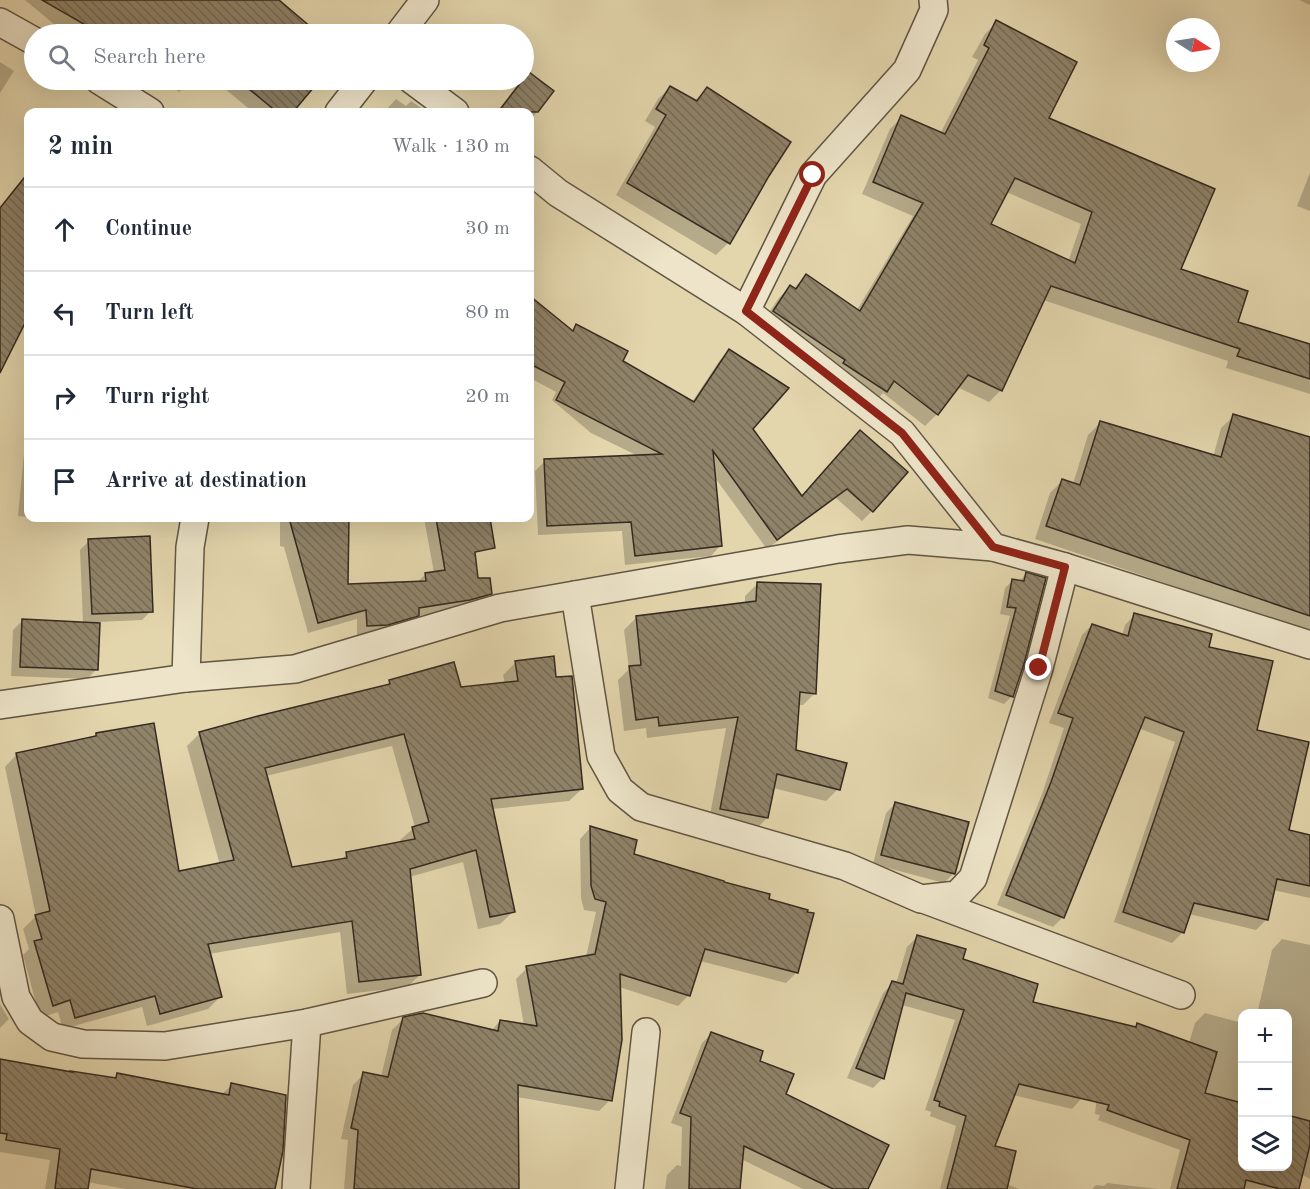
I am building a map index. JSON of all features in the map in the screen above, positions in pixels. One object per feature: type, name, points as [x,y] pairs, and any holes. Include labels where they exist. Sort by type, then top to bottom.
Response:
[{"type":"street","points":[[407,24],[425,0]]},
{"type":"street","points":[[746,311],[813,175],[907,70],[934,10],[933,0]]},
{"type":"street","points":[[0,22],[24,35]]},
{"type":"street","points":[[115,90],[144,108]]},
{"type":"street","points":[[342,108],[356,90]]},
{"type":"street","points":[[425,90],[449,108]]},
{"type":"street","points":[[534,173],[558,193],[746,311],[902,433],[993,547]]},
{"type":"street","points":[[186,678],[189,547],[194,522]]},
{"type":"street","points":[[0,705],[186,678],[295,669],[500,608],[838,549],[908,540],[993,547],[1065,567],[1310,645]]},
{"type":"street","points":[[921,899],[957,895],[973,878],[1039,668],[1065,567]]},
{"type":"street","points":[[575,595],[601,756],[620,790],[641,807],[845,866],[921,899],[1181,995]]},
{"type":"street","points":[[0,919],[16,997],[30,1021],[52,1037],[83,1044],[165,1046],[307,1023],[483,983]]},
{"type":"street","points":[[296,1189],[307,1023]]},
{"type":"street","points":[[629,1189],[646,1032]]},
{"type":"building","points":[[42,0],[279,0],[307,24],[84,24]]},
{"type":"building","points":[[996,20],[1077,62],[1049,118],[1215,189],[1181,269],[1248,291],[1238,322],[1310,344],[1310,379],[1237,356],[1240,349],[1051,286],[1002,391],[968,375],[938,415],[894,381],[887,392],[843,363],[845,360],[773,311],[790,285],[796,289],[806,274],[860,311],[923,203],[873,182],[901,115],[945,134],[989,48],[984,45]],"holes":[[[1015,178],[1092,212],[1075,263],[991,224]]]},
{"type":"building","points":[[534,76],[554,91],[538,112],[534,112],[534,108],[501,108],[515,90],[534,90]]},
{"type":"building","points":[[670,86],[697,101],[707,87],[791,142],[730,244],[627,183],[666,115],[656,109]]},
{"type":"building","points":[[250,90],[312,90],[296,108],[272,108]]},
{"type":"building","points":[[24,178],[24,325],[0,373],[0,208]]},
{"type":"building","points":[[534,299],[573,331],[576,324],[628,351],[623,361],[694,402],[729,349],[789,388],[753,429],[802,496],[860,430],[908,472],[873,512],[847,489],[777,540],[713,451],[722,546],[635,556],[631,522],[547,526],[544,459],[662,454],[556,400],[565,382],[534,366]]},
{"type":"building","points":[[1233,414],[1310,437],[1310,616],[1046,526],[1062,479],[1080,485],[1100,421],[1221,457]]},
{"type":"building","points":[[290,522],[349,522],[348,584],[426,581],[425,573],[445,570],[437,522],[491,522],[495,548],[475,552],[478,578],[490,578],[492,594],[419,608],[419,616],[388,625],[367,626],[366,610],[318,623]]},
{"type":"building","points":[[150,536],[153,612],[92,614],[88,539]]},
{"type":"building","points":[[1026,572],[1046,578],[1013,697],[995,691],[1016,608],[1007,607],[1012,579],[1024,581]]},
{"type":"building","points":[[757,582],[821,584],[816,694],[800,692],[796,750],[847,763],[840,790],[777,774],[768,818],[720,809],[738,717],[659,726],[658,717],[636,720],[629,666],[641,665],[636,616],[756,601]]},
{"type":"building","points":[[1134,613],[1212,634],[1209,647],[1273,661],[1257,730],[1309,742],[1289,830],[1310,835],[1310,886],[1277,879],[1268,920],[1194,903],[1184,933],[1123,912],[1184,732],[1145,717],[1064,918],[1006,895],[1051,782],[1073,718],[1058,713],[1092,624],[1128,636]]},
{"type":"building","points":[[22,619],[100,623],[98,670],[20,667]]},
{"type":"building","points":[[554,656],[556,677],[572,676],[583,789],[491,799],[515,912],[490,917],[476,850],[410,869],[421,975],[359,982],[352,921],[208,944],[222,997],[160,1014],[155,996],[75,1018],[70,1000],[53,1006],[34,941],[42,939],[35,915],[50,911],[16,753],[96,736],[96,733],[154,723],[179,871],[234,860],[199,732],[390,684],[389,680],[454,662],[461,687],[518,681],[515,661]],"holes":[[[404,734],[429,822],[412,827],[415,839],[346,852],[347,858],[292,867],[265,768]]]},
{"type":"building","points":[[895,802],[969,822],[955,874],[881,855]]},
{"type":"building","points":[[590,826],[637,840],[634,854],[770,894],[769,899],[814,913],[798,973],[705,949],[690,996],[620,974],[622,1040],[612,1101],[518,1085],[519,1189],[354,1189],[358,1130],[351,1128],[363,1072],[388,1077],[403,1017],[423,1013],[498,1031],[500,1020],[537,1026],[526,966],[595,954],[606,902],[595,899],[591,886]]},
{"type":"building","points":[[917,935],[966,949],[963,959],[1038,984],[1033,1002],[1136,1027],[1137,1023],[1217,1052],[1205,1093],[1238,1102],[1238,1171],[1292,1171],[1292,1116],[1310,1121],[1310,1145],[1299,1189],[1280,1189],[1246,1180],[1244,1189],[1177,1189],[1190,1140],[1107,1110],[1109,1105],[1019,1084],[995,1146],[1016,1151],[1007,1189],[947,1189],[966,1116],[939,1106],[940,1102],[934,1100],[964,1010],[906,993],[884,1079],[856,1068],[892,981],[903,984]]},
{"type":"building","points":[[711,1032],[763,1051],[760,1061],[794,1074],[786,1094],[889,1145],[868,1189],[833,1189],[744,1146],[740,1189],[689,1189],[691,1117],[680,1113]]},
{"type":"building","points":[[0,1059],[116,1078],[117,1073],[229,1095],[231,1083],[286,1095],[283,1151],[275,1189],[197,1189],[91,1169],[88,1189],[55,1189],[60,1149],[6,1140],[7,1134],[0,1133]]},
{"type":"route","points":[[813,175],[746,311],[902,433],[993,547],[1065,567],[1039,668]]}]
